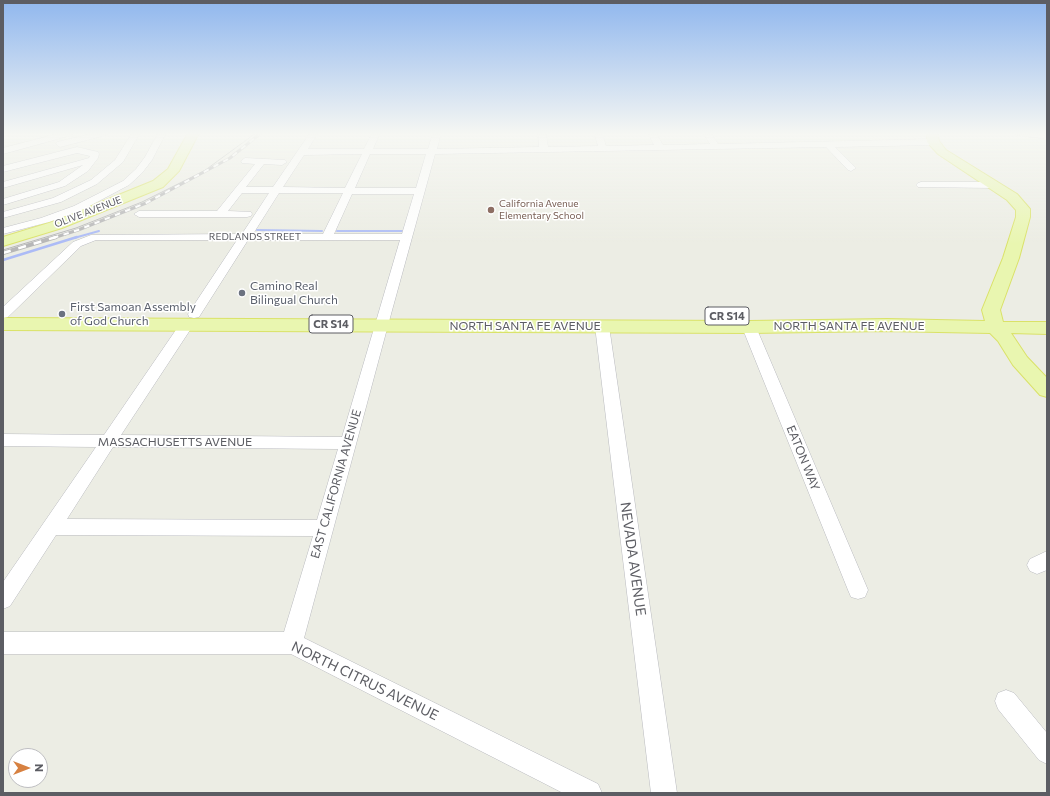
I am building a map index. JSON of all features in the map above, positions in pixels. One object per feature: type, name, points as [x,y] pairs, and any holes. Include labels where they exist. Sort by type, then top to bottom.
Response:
[{"type":"main road","name":"OLIVE AVENUE","points":[[3,242],[57,225],[117,202],[158,184],[173,170]]},
{"type":"main road","points":[[970,170],[1012,197],[1023,209],[1024,217],[1011,258],[991,310],[994,322],[1020,361],[1047,390]]},
{"type":"main road","name":"NORTH SANTA FE AVENUE","points":[[3,314],[190,319],[382,320],[540,315],[994,322],[1047,328]]},
{"type":"main road","points":[[476,325],[498,320],[534,320],[539,318],[540,315]]},
{"type":"main road","name":"NORTH SANTA FE AVENUE","points":[[382,320],[476,325],[749,327],[994,322],[1047,317]]},
{"type":"main road","name":"NORTH SANTA FE AVENUE","points":[[3,324],[190,319]]},
{"type":"street","points":[[3,185],[56,170]]},
{"type":"street","points":[[3,202],[62,184],[83,170]]},
{"type":"street","points":[[3,215],[57,200],[94,182],[108,170]]},
{"type":"street","points":[[3,231],[45,220],[71,210],[113,191],[126,183],[140,170]]},
{"type":"street","points":[[220,214],[255,170]]},
{"type":"street","points":[[3,599],[289,170]]},
{"type":"street","points":[[327,237],[358,170]]},
{"type":"street","name":"EAST CALIFORNIA AVENUE","points":[[292,643],[347,443],[426,170]]},
{"type":"street","points":[[921,186],[994,186]]},
{"type":"street","points":[[240,190],[420,191]]},
{"type":"street","points":[[139,214],[247,214]]},
{"type":"street","points":[[168,236],[187,214]]},
{"type":"street","name":"REDLANDS STREET","points":[[3,314],[77,244],[95,237],[407,237]]},
{"type":"street","name":"NEVADA AVENUE","points":[[602,326],[664,793]]},
{"type":"street","name":"EATON WAY","points":[[749,327],[858,590]]},
{"type":"street","name":"MASSACHUSETTS AVENUE","points":[[3,440],[347,443]]},
{"type":"street","points":[[52,527],[324,528]]},
{"type":"street","name":"NORTH CITRUS AVENUE","points":[[3,643],[292,643],[589,793]]},
{"type":"street","points":[[1006,701],[1047,752]]},
{"type":"waterway","points":[[257,230],[322,231]]},
{"type":"waterway","points":[[74,238],[99,231]]},
{"type":"waterway","points":[[337,231],[402,231]]},
{"type":"waterway","points":[[3,260],[77,237]]},
{"type":"tram line","points":[[3,250],[76,228],[142,202],[205,170]]},
{"type":"railway","points":[[53,238],[78,230],[146,203],[207,170]]},
{"type":"railway","points":[[3,253],[56,237]]},
{"type":"place","name":"California Avenue Elementary School","points":[[491,210]]},
{"type":"place","name":"Camino Real Bilingual Church","points":[[242,293]]},
{"type":"place","name":"First Samoan Assembly of God Church","points":[[62,314]]}]
